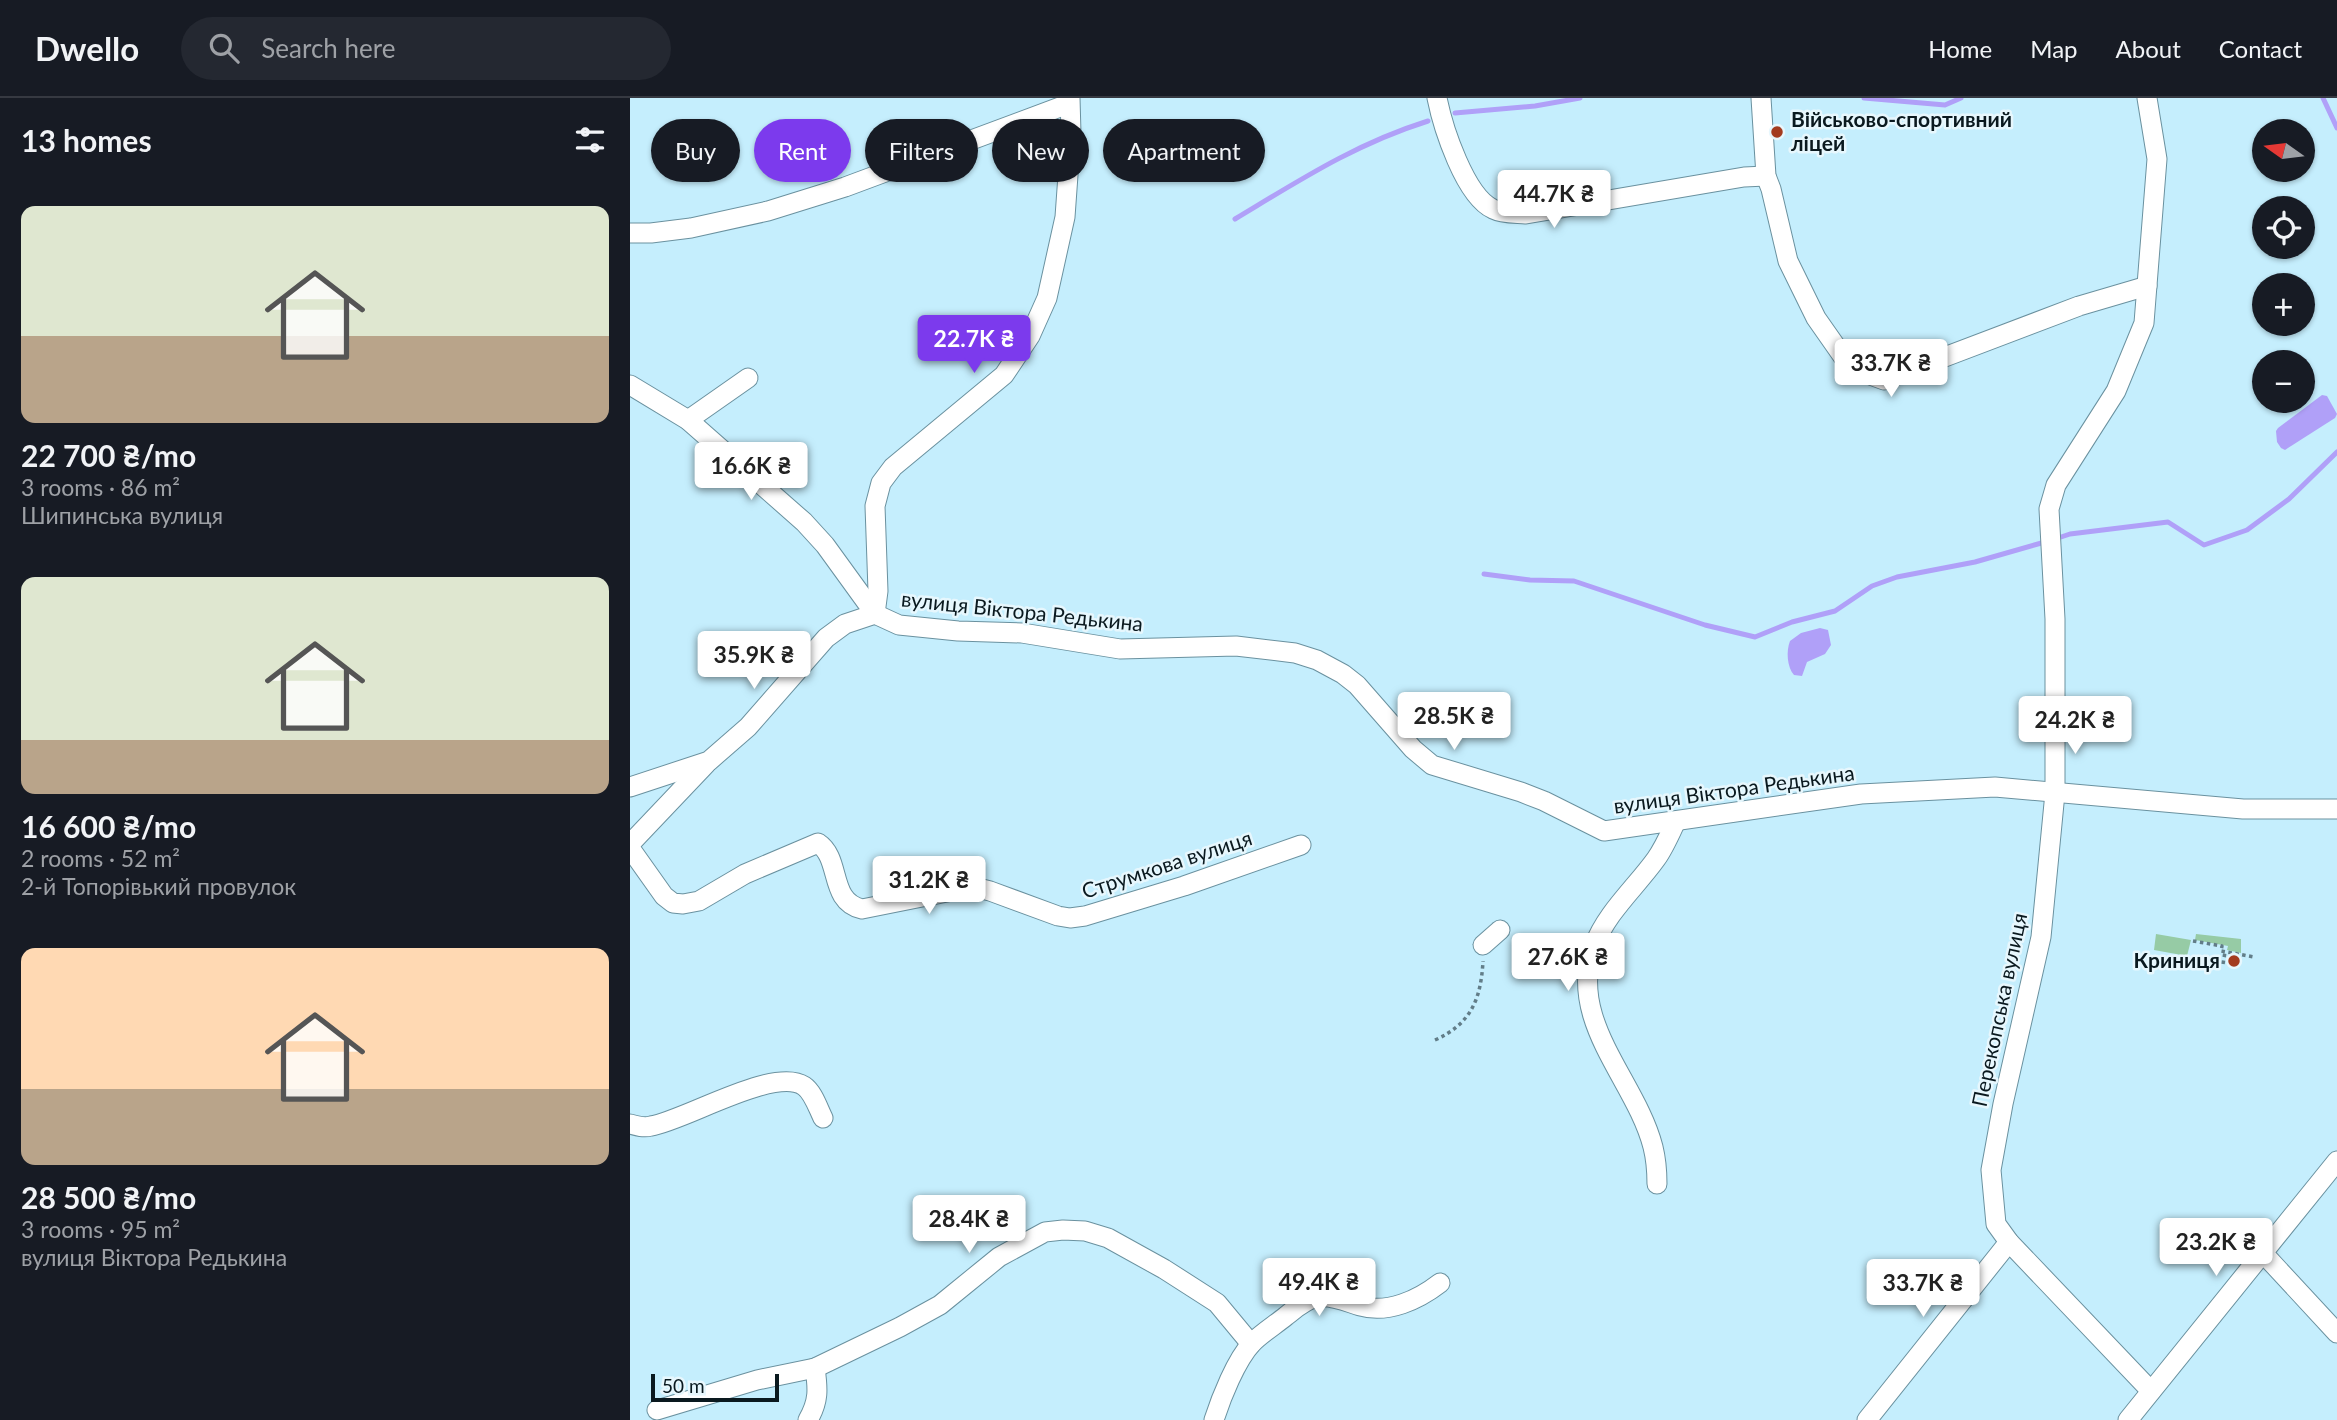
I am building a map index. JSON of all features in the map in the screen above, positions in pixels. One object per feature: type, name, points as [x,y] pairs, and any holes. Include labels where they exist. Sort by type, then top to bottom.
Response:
[{"type":"street","points":[[1437,98],[1463,173],[1477,196],[1492,209],[1505,213],[1526,214],[1744,177],[1766,176]]},
{"type":"street","points":[[1761,98],[1766,176],[1772,188],[1788,261],[1816,318],[1851,368],[1884,380],[2079,306],[2147,286]]},
{"type":"street","name":"Перекопська вулиця","points":[[2147,98],[2157,159],[2144,323],[2116,391],[2056,485],[2049,509],[2054,619],[2055,793],[2041,937],[2003,1104],[1991,1170],[1997,1224],[2010,1242],[2151,1391]]},
{"type":"street","points":[[630,233],[691,228],[768,211],[845,187],[1069,101],[1071,133],[1065,217],[1047,298],[1030,336],[1004,375],[893,467],[881,483],[876,506],[876,614]]},
{"type":"street","points":[[688,421],[748,378]]},
{"type":"street","points":[[630,385],[688,421],[804,522],[825,545],[876,614]]},
{"type":"street","name":"вулиця Віктора Редькина","points":[[630,787],[709,761],[748,727],[826,638],[845,624],[876,614],[899,625],[958,631],[1022,632],[1120,649],[1236,646],[1295,653],[1317,660],[1357,685],[1413,749],[1432,765],[1544,801],[1604,831],[1861,794],[1995,787],[2243,809],[2337,809]]},
{"type":"street","points":[[630,846],[709,761]]},
{"type":"street","points":[[1657,1184],[1653,1145],[1606,1050],[1587,986],[1590,961],[1598,936],[1658,857],[1676,821]]},
{"type":"street","name":"Струмкова вулиця","points":[[630,846],[664,896],[673,903],[699,901],[745,874],[818,843],[825,848],[844,899],[852,906],[862,909],[978,888],[1070,918],[1085,916],[1184,886],[1301,845]]},
{"type":"street","points":[[1483,944],[1500,930]]},
{"type":"street","points":[[630,1124],[651,1126],[717,1100],[791,1081],[808,1088],[823,1118]]},
{"type":"street","points":[[2128,1420],[2337,1161]]},
{"type":"street","points":[[657,1409],[746,1383],[815,1368],[940,1305],[999,1257],[1045,1232],[1063,1230],[1086,1231],[1108,1238],[1164,1269],[1217,1303],[1251,1344]]},
{"type":"street","points":[[1867,1420],[2010,1242]]},
{"type":"street","points":[[2262,1252],[2337,1332]]},
{"type":"street","points":[[1214,1420],[1235,1371],[1251,1344],[1301,1304],[1317,1297],[1332,1297],[1364,1307],[1381,1308],[1404,1304],[1427,1294],[1440,1283]]},
{"type":"street","points":[[808,1420],[816,1407],[819,1394],[815,1368]]},
{"type":"path","points":[[2193,941],[2222,946],[2221,951],[2254,957]]},
{"type":"path","points":[[1435,1040],[1462,1025],[1468,1016],[1482,975],[1483,944]]},
{"type":"path","points":[[2222,964],[2225,951]]},
{"type":"green space","points":[[2156,934],[2191,940],[2187,956],[2154,950]]},
{"type":"green space","points":[[2196,934],[2241,939],[2241,953],[2227,950],[2228,946],[2195,940]]},
{"type":"shaded area","points":[[2322,395],[2327,396],[2337,414],[2335,418],[2285,450],[2281,448],[2277,442],[2278,428],[2298,413],[2315,413],[2315,400]]},
{"type":"shaded area","points":[[1820,628],[1828,630],[1831,645],[1825,654],[1807,662],[1802,676],[1794,675],[1788,659],[1790,641],[1801,633]]},
{"type":"waterway","points":[[1455,113],[1535,106],[1580,98]]},
{"type":"waterway","points":[[1864,98],[1945,105],[1961,98]]},
{"type":"waterway","points":[[2323,98],[2337,128]]},
{"type":"waterway","points":[[1235,219],[1352,152],[1428,121]]},
{"type":"waterway","points":[[2055,539],[2070,534],[2168,522],[2204,545],[2247,530],[2289,499],[2337,452]]},
{"type":"waterway","points":[[1484,574],[1530,580],[1574,581],[1705,625],[1755,637],[1792,622],[1835,611],[1872,586],[1897,577],[1975,562],[2045,542]]},
{"type":"place","name":"Військово-спортивний ліцей","points":[[1777,132]]},
{"type":"place","name":"Криниця","points":[[2234,961]]}]
